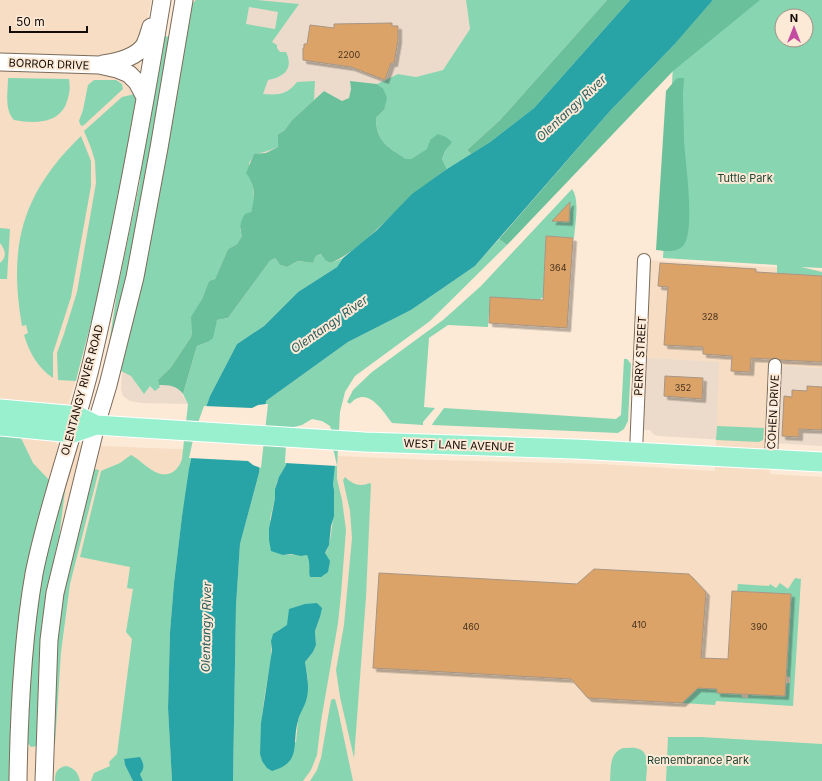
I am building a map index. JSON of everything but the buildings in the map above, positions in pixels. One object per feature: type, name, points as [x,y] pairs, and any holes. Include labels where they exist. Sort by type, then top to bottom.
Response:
[{"type":"main road","points":[[99,65],[117,62],[133,55],[144,46],[161,0]]},
{"type":"main road","name":"OLENTANGY RIVER ROAD","points":[[18,781],[22,674],[27,620],[34,574],[61,468],[87,382],[116,252],[145,97],[161,0]]},
{"type":"main road","name":"OLENTANGY RIVER ROAD","points":[[44,781],[49,640],[55,593],[96,425],[135,277],[158,155],[184,0]]},
{"type":"main road","name":"BORROR DRIVE","points":[[0,62],[99,65]]},
{"type":"main road","points":[[99,65],[117,69],[129,74],[137,82],[145,97]]},
{"type":"main road","name":"WEST LANE AVENUE","points":[[0,409],[75,424]]},
{"type":"main road","name":"WEST LANE AVENUE","points":[[0,426],[75,424],[364,442],[567,448],[822,462]]},
{"type":"street","name":"PERRY STREET","points":[[636,452],[644,260]]},
{"type":"street","name":"COHEN DRIVE","points":[[771,459],[775,365]]},
{"type":"shaded area","points":[[0,0],[151,0],[124,154],[76,379],[56,444],[433,460],[600,464],[715,471],[719,362],[640,357],[644,260],[822,270],[822,368],[775,365],[770,474],[822,477],[822,781],[0,781]]},
{"type":"shaded area","points":[[191,0],[466,0],[470,29],[443,70],[416,77],[398,74],[377,84],[350,81],[351,89],[349,98],[342,101],[324,91],[314,100],[228,249],[215,279],[159,385],[172,385],[178,388],[188,404],[141,403],[130,401],[123,396],[121,389],[122,375]]},
{"type":"shaded area","points":[[640,357],[822,368],[822,446],[660,436],[654,435],[650,430],[637,430]]},
{"type":"green space","points":[[196,0],[257,0],[299,4],[272,42],[277,45],[280,52],[286,52],[289,63],[288,68],[279,77],[268,80],[263,94],[286,92],[290,90],[297,82],[315,81],[314,100],[292,120],[284,131],[278,134],[278,147],[254,155],[249,163],[254,202],[251,212],[240,229],[242,236],[237,244],[228,249],[215,279],[209,281],[202,299],[192,317],[191,337],[171,367],[158,380],[160,387],[155,391],[150,386],[144,394],[131,376],[121,371],[128,341],[189,7]],"holes":[[[249,7],[278,12],[275,29],[246,24]]]},
{"type":"green space","points":[[466,0],[607,0],[500,120],[467,150],[471,154],[447,169],[442,159],[451,142],[430,140],[428,149],[411,159],[405,160],[383,142],[379,134],[376,118],[384,110],[384,93],[383,88],[377,84],[398,74],[416,77],[443,70],[470,29]]},
{"type":"green space","points":[[607,0],[630,0],[534,108],[490,142],[471,154],[467,150],[500,120]]},
{"type":"green space","name":"Tuttle Park","points":[[713,0],[822,0],[822,268],[801,267],[822,272],[822,276],[777,273],[777,265],[663,258],[674,45]]},
{"type":"green space","points":[[713,0],[760,0],[673,71],[507,245],[499,239],[611,110],[674,45]]},
{"type":"green space","points":[[162,35],[172,38],[137,243],[99,387],[109,344],[117,292],[140,181],[141,153]]},
{"type":"green space","points":[[8,78],[69,79],[69,93],[65,107],[60,113],[47,120],[31,122],[14,120],[8,106]]},
{"type":"green space","points":[[684,78],[684,140],[689,195],[689,226],[687,238],[683,246],[677,250],[656,250],[666,91],[676,79]]},
{"type":"green space","points":[[94,80],[116,80],[122,84],[123,89],[84,125],[81,126],[79,121],[83,110],[88,85]]},
{"type":"green space","points":[[350,81],[377,84],[383,88],[387,98],[384,110],[376,118],[378,131],[383,142],[405,159],[411,159],[427,149],[430,140],[438,134],[446,137],[452,142],[445,151],[442,159],[447,169],[412,197],[363,242],[340,259],[331,263],[326,261],[321,254],[316,256],[313,263],[298,261],[287,267],[280,265],[275,258],[270,261],[228,318],[217,320],[213,338],[208,342],[197,346],[183,394],[172,386],[159,385],[158,380],[171,367],[191,337],[191,317],[202,299],[209,281],[215,279],[228,249],[237,244],[242,236],[240,230],[241,222],[245,214],[251,212],[253,201],[254,192],[252,182],[246,173],[254,154],[266,153],[278,147],[278,134],[284,131],[292,120],[324,91],[342,101],[349,98],[351,89]]},
{"type":"green space","points":[[135,94],[136,98],[111,235],[76,381],[58,380],[57,353],[77,292],[96,183],[95,161],[84,131],[122,97]]},
{"type":"green space","points":[[81,136],[91,161],[91,186],[71,297],[53,353],[53,378],[35,359],[24,335],[28,333],[26,325],[22,326],[18,297],[17,271],[19,246],[24,222],[33,200],[45,178],[61,157]]},
{"type":"green space","points":[[572,189],[576,199],[574,238],[546,236],[543,297],[539,300],[490,297],[488,327],[448,325],[429,338],[424,407],[435,408],[423,422],[423,425],[392,423],[379,406],[368,398],[362,397],[356,399],[350,404],[347,402],[353,390],[372,372],[443,320],[481,286]]},
{"type":"green space","points":[[0,228],[10,229],[7,279],[0,279],[0,263],[5,254],[0,243]]},
{"type":"green space","points":[[499,239],[507,245],[430,321],[355,376],[345,392],[340,412],[337,467],[337,479],[342,500],[346,530],[341,594],[338,623],[321,721],[317,755],[311,770],[303,781],[233,781],[236,606],[240,544],[259,473],[266,401],[348,342],[411,310],[475,266]],"holes":[[[288,450],[333,484],[333,519],[328,546],[324,555],[309,572],[310,560],[307,555],[283,555],[270,519],[275,498],[275,489],[286,465]],[[320,617],[315,631],[316,645],[313,652],[305,662],[308,680],[298,721],[296,742],[262,761],[262,719],[271,660],[273,635],[285,627]]]},
{"type":"green space","points":[[322,254],[326,261],[331,263],[343,258],[337,267],[298,292],[264,326],[237,344],[210,396],[197,432],[182,516],[170,632],[168,708],[172,781],[143,781],[140,774],[124,759],[125,765],[133,781],[91,781],[94,773],[110,766],[109,762],[117,754],[132,639],[126,632],[133,589],[127,588],[130,567],[80,557],[101,471],[120,463],[131,455],[156,472],[167,474],[173,472],[180,465],[182,459],[188,404],[183,394],[197,346],[208,342],[217,320],[228,318],[270,261],[275,258],[280,265],[287,267],[298,261],[313,263],[316,256]]},
{"type":"green space","points":[[624,359],[627,359],[631,364],[628,421],[624,429],[618,433],[432,425],[444,408],[616,419],[621,415]]},
{"type":"green space","points":[[717,426],[764,428],[763,440],[759,442],[716,440]]},
{"type":"green space","points":[[0,435],[20,436],[33,463],[50,481],[11,781],[0,781]]},
{"type":"green space","points":[[93,469],[99,470],[70,584],[61,652],[55,743],[53,745],[55,669],[59,624],[70,565]]},
{"type":"green space","points":[[345,477],[351,482],[357,484],[371,484],[366,597],[354,758],[340,697],[336,670],[344,625],[352,538],[350,511],[343,480]]},
{"type":"green space","points":[[66,483],[59,537],[47,588],[41,628],[42,657],[37,746],[31,747],[27,742],[27,700],[33,623],[46,551]]},
{"type":"green space","points":[[795,578],[801,579],[793,706],[716,701],[715,705],[682,703],[698,688],[717,689],[717,693],[741,694],[742,697],[748,698],[748,694],[785,696],[786,683],[790,683],[790,677],[786,676],[791,594],[737,591],[738,584],[769,586],[770,584],[776,588],[780,583],[788,589]]},
{"type":"green space","points":[[335,699],[338,710],[353,781],[310,781],[317,770],[321,758],[331,700]]},
{"type":"green space","name":"Remembrance Park","points":[[668,737],[701,737],[822,744],[822,781],[666,781]]},
{"type":"green space","points":[[623,748],[637,748],[643,751],[647,763],[646,781],[610,781],[613,757],[618,750]]},
{"type":"green space","points":[[66,766],[75,771],[80,781],[55,781],[57,771]]},
{"type":"water","name":"Olentangy River","points":[[630,0],[713,0],[674,45],[611,110],[475,266],[411,310],[348,342],[266,401],[259,473],[240,544],[236,606],[233,781],[172,781],[168,708],[170,632],[182,516],[189,469],[197,432],[210,396],[237,344],[264,326],[298,292],[337,267],[343,258],[377,230],[412,194],[447,169],[490,142],[534,108]]},
{"type":"water","points":[[288,450],[335,465],[333,484],[334,516],[331,526],[329,545],[325,553],[330,561],[328,572],[321,577],[310,577],[307,555],[283,555],[271,551],[269,529],[275,498],[275,489],[279,477],[286,465]]},
{"type":"water","points":[[317,603],[322,608],[315,631],[316,645],[313,652],[305,662],[308,691],[296,729],[294,751],[288,763],[272,771],[267,768],[262,761],[260,754],[261,723],[272,650],[271,641],[273,634],[287,625],[289,609],[305,604]]},
{"type":"water","points":[[140,757],[143,770],[140,774],[143,781],[133,781],[125,765],[124,759]]},
{"type":"pier","points":[[268,404],[261,468],[248,461],[189,458],[195,431],[204,406],[252,408],[258,405]]},
{"type":"pier","points":[[312,419],[322,421],[330,426],[332,432],[330,446],[334,452],[337,466],[285,463],[286,443],[294,427],[302,425]]}]
